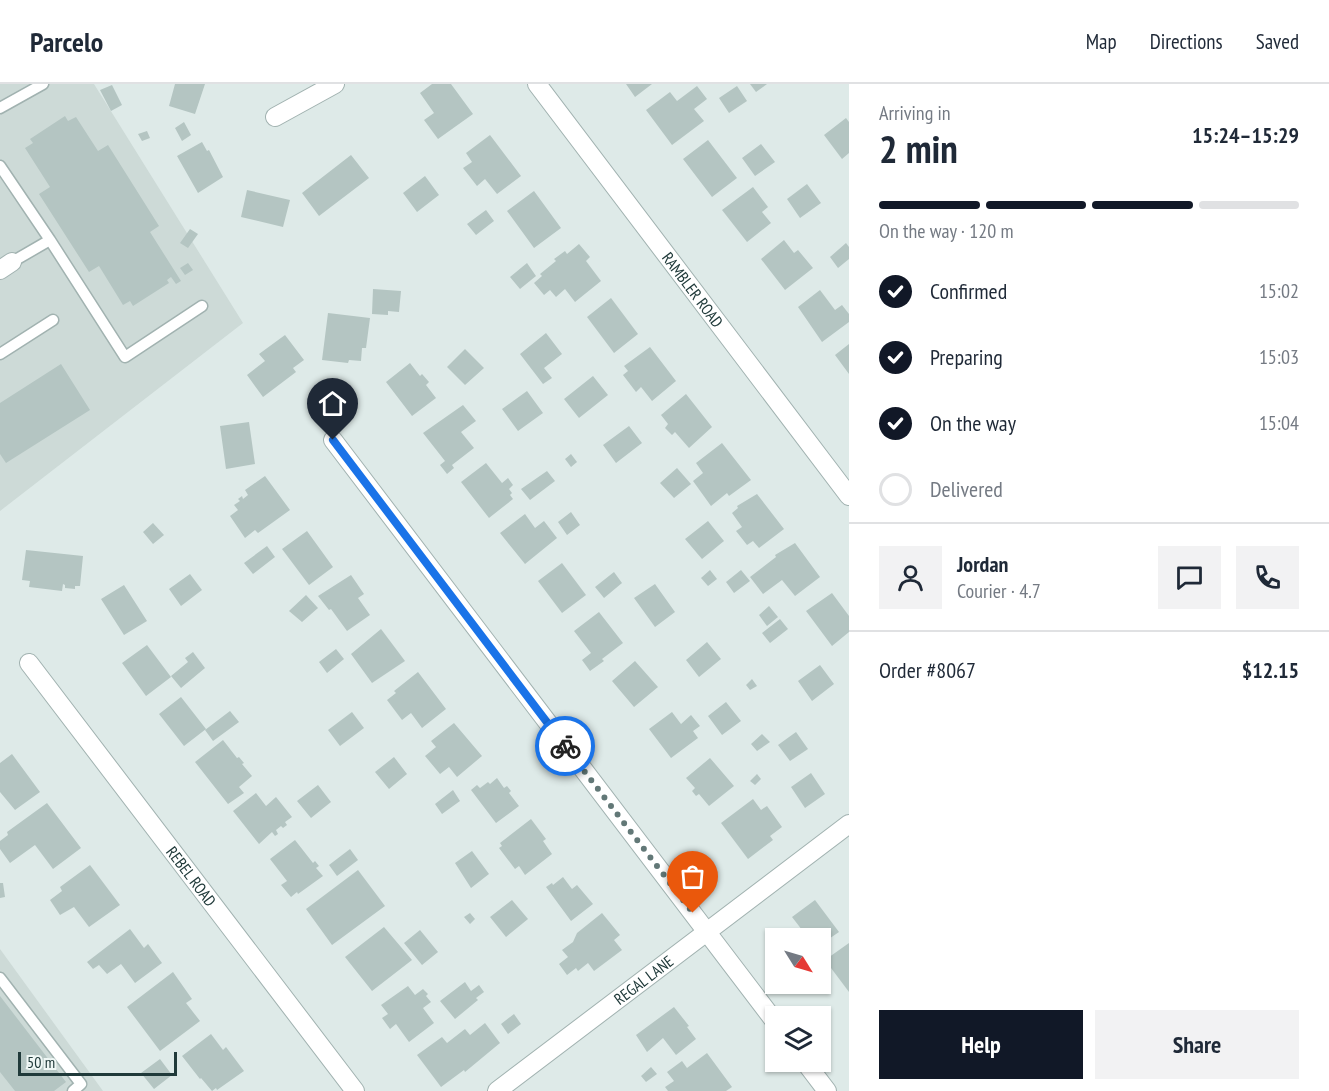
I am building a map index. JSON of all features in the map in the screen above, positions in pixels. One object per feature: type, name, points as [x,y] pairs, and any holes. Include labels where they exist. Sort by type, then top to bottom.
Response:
[{"type":"street","points":[[275,117],[335,84]]},
{"type":"street","name":"RAMBLER ROAD","points":[[537,84],[849,496]]},
{"type":"street","points":[[333,440],[765,1008]]},
{"type":"street","name":"REBEL ROAD","points":[[29,663],[355,1091]]},
{"type":"street","name":"REGAL LANE","points":[[497,1091],[849,824]]},
{"type":"street","points":[[813,1072],[827,1091]]},
{"type":"lane","points":[[0,108],[43,84]]},
{"type":"lane","points":[[0,166],[124,357],[202,306]]},
{"type":"lane","points":[[6,266],[50,240]]},
{"type":"lane","points":[[0,354],[53,320]]},
{"type":"lane","points":[[0,978],[81,1084],[73,1091]]},
{"type":"shaded area","points":[[0,84],[94,84],[243,323],[0,511]]},
{"type":"shaded area","points":[[0,949],[103,1091],[0,1091]]},
{"type":"building","points":[[175,84],[205,84],[195,114],[169,106]]},
{"type":"building","points":[[432,84],[451,84],[473,114],[438,139],[424,120],[434,113],[420,93]]},
{"type":"building","points":[[626,84],[652,84],[635,97]]},
{"type":"building","points":[[750,84],[767,84],[756,92]]},
{"type":"building","points":[[112,85],[122,105],[111,111],[100,90]]},
{"type":"building","points":[[697,86],[707,99],[694,109],[704,121],[672,145],[646,110],[670,92],[677,101]]},
{"type":"building","points":[[737,86],[747,101],[729,113],[719,98]]},
{"type":"building","points":[[65,116],[68,121],[76,117],[98,151],[108,145],[159,226],[150,232],[181,281],[176,284],[171,277],[167,280],[169,283],[133,306],[130,301],[123,305],[99,266],[89,272],[39,194],[50,187],[25,148],[33,143],[30,139]]},
{"type":"building","points":[[846,118],[849,122],[849,153],[842,159],[824,135]]},
{"type":"building","points":[[184,122],[191,135],[182,141],[175,128]]},
{"type":"building","points":[[147,131],[150,138],[142,141],[138,134]]},
{"type":"building","points":[[490,135],[521,176],[497,194],[485,179],[477,186],[463,168],[472,162],[466,153]]},
{"type":"building","points":[[708,140],[737,178],[712,197],[683,159]]},
{"type":"building","points":[[202,142],[207,151],[209,150],[223,177],[198,193],[177,156]]},
{"type":"building","points":[[761,144],[775,162],[755,176],[742,158]]},
{"type":"building","points":[[351,155],[369,178],[319,216],[302,193]]},
{"type":"building","points":[[425,176],[439,195],[417,212],[403,193]]},
{"type":"building","points":[[807,184],[821,203],[800,218],[787,199]]},
{"type":"building","points":[[753,187],[768,207],[762,212],[771,223],[747,242],[722,210]]},
{"type":"building","points":[[247,190],[290,200],[283,227],[241,217]]},
{"type":"building","points":[[534,191],[561,228],[534,248],[507,211]]},
{"type":"building","points":[[486,210],[494,221],[476,235],[467,224]]},
{"type":"building","points":[[190,229],[198,234],[188,248],[180,243]]},
{"type":"building","points":[[784,240],[794,253],[798,250],[813,268],[785,290],[761,259]]},
{"type":"building","points":[[846,243],[849,247],[849,259],[838,268],[830,257]]},
{"type":"building","points":[[579,244],[590,257],[586,261],[601,281],[575,302],[565,289],[556,297],[550,290],[544,295],[534,283],[542,276],[540,274],[556,261],[554,259],[565,251],[567,254]]},
{"type":"building","points":[[188,263],[193,270],[185,275],[180,268]]},
{"type":"building","points":[[527,263],[536,276],[520,289],[510,277]]},
{"type":"building","points":[[373,289],[401,291],[399,312],[388,311],[388,315],[372,314]]},
{"type":"building","points":[[820,290],[835,310],[842,305],[849,314],[849,322],[822,342],[798,307]]},
{"type":"building","points":[[611,298],[638,334],[614,353],[587,317]]},
{"type":"building","points":[[328,313],[370,318],[366,348],[362,348],[361,361],[349,360],[348,363],[322,360]]},
{"type":"building","points":[[546,333],[562,354],[544,368],[552,378],[543,384],[520,354]]},
{"type":"building","points":[[285,335],[304,360],[293,368],[296,372],[263,397],[247,375],[265,361],[259,354]]},
{"type":"building","points":[[849,344],[849,374],[835,355]]},
{"type":"building","points":[[650,347],[676,381],[652,401],[641,387],[636,392],[623,375],[628,371],[624,366]]},
{"type":"building","points":[[465,349],[484,368],[465,385],[447,367]]},
{"type":"building","points":[[410,363],[420,376],[422,374],[429,382],[426,385],[436,398],[412,416],[386,382]]},
{"type":"building","points":[[61,364],[90,410],[6,463],[0,454],[0,403]]},
{"type":"building","points":[[593,376],[608,395],[579,418],[564,399]]},
{"type":"building","points":[[527,391],[543,413],[518,431],[502,409]]},
{"type":"building","points":[[686,394],[712,427],[689,448],[675,432],[672,435],[665,428],[668,424],[661,415]]},
{"type":"building","points":[[463,405],[476,421],[461,432],[474,448],[452,465],[454,468],[447,474],[440,465],[445,461],[423,433]]},
{"type":"building","points":[[249,422],[255,464],[226,469],[220,426]]},
{"type":"building","points":[[629,426],[642,443],[616,463],[603,445]]},
{"type":"building","points":[[722,443],[751,480],[729,496],[727,493],[711,506],[693,481],[703,473],[696,463]]},
{"type":"building","points":[[571,454],[577,462],[571,467],[565,459]]},
{"type":"building","points":[[486,463],[502,483],[508,478],[513,485],[509,489],[513,499],[489,518],[461,482]]},
{"type":"building","points":[[677,468],[691,484],[674,498],[660,483]]},
{"type":"building","points":[[547,471],[555,481],[530,500],[521,489]]},
{"type":"building","points":[[265,476],[290,510],[258,533],[255,530],[245,538],[230,516],[238,510],[234,505],[240,501],[238,499],[242,496],[243,499],[248,495],[245,490]]},
{"type":"building","points":[[757,494],[784,529],[759,548],[753,541],[747,545],[736,531],[742,527],[732,513],[738,508],[737,506]]},
{"type":"building","points":[[571,512],[580,525],[567,535],[558,522]]},
{"type":"building","points":[[525,514],[535,528],[544,521],[557,538],[525,564],[500,533]]},
{"type":"building","points":[[708,521],[724,541],[702,559],[685,539]]},
{"type":"building","points":[[153,523],[164,535],[153,544],[143,532]]},
{"type":"building","points":[[307,531],[333,567],[309,585],[282,549]]},
{"type":"building","points":[[795,543],[820,577],[795,596],[782,580],[763,594],[750,577],[776,557],[775,555]]},
{"type":"building","points":[[267,546],[275,557],[253,574],[244,563]]},
{"type":"building","points":[[26,550],[83,556],[80,586],[75,586],[75,589],[65,588],[63,584],[62,591],[29,587],[30,581],[22,580]]},
{"type":"building","points":[[562,563],[586,595],[562,613],[538,581]]},
{"type":"building","points":[[710,570],[717,579],[708,586],[701,578]]},
{"type":"building","points":[[741,570],[750,581],[734,593],[726,582]]},
{"type":"building","points":[[614,572],[622,583],[604,598],[595,587]]},
{"type":"building","points":[[190,574],[202,590],[181,606],[169,589]]},
{"type":"building","points":[[351,575],[364,594],[358,598],[370,615],[347,631],[318,596]]},
{"type":"building","points":[[655,584],[675,612],[655,627],[634,598]]},
{"type":"building","points":[[124,585],[147,621],[124,635],[101,599]]},
{"type":"building","points":[[832,593],[849,616],[849,632],[832,646],[806,611]]},
{"type":"building","points":[[306,595],[318,608],[302,622],[289,611]]},
{"type":"building","points":[[769,606],[778,617],[767,626],[759,615]]},
{"type":"building","points":[[599,612],[623,643],[590,671],[582,660],[591,653],[574,631]]},
{"type":"building","points":[[780,619],[788,629],[770,643],[762,633]]},
{"type":"building","points":[[381,629],[405,661],[372,683],[351,654]]},
{"type":"building","points":[[707,642],[721,659],[699,677],[686,660]]},
{"type":"building","points":[[147,645],[171,677],[146,696],[122,663]]},
{"type":"building","points":[[336,649],[344,659],[327,673],[319,662]]},
{"type":"building","points":[[193,652],[205,668],[181,688],[171,676],[188,662],[185,658]]},
{"type":"building","points":[[635,661],[658,687],[634,707],[612,681]]},
{"type":"building","points":[[820,665],[834,684],[812,701],[798,681]]},
{"type":"building","points":[[418,672],[446,709],[422,728],[411,713],[402,720],[387,700],[396,693],[394,691]]},
{"type":"building","points":[[752,679],[757,686],[750,690],[746,685]]},
{"type":"building","points":[[181,697],[206,729],[184,746],[159,714]]},
{"type":"building","points":[[726,702],[741,721],[722,735],[708,716]]},
{"type":"building","points":[[230,711],[239,722],[213,741],[205,730]]},
{"type":"building","points":[[352,712],[364,728],[340,746],[328,730]]},
{"type":"building","points":[[672,712],[681,724],[691,715],[700,726],[693,731],[698,738],[671,758],[649,729]]},
{"type":"building","points":[[454,723],[482,756],[457,777],[449,767],[440,774],[425,756],[436,747],[431,741]]},
{"type":"building","points":[[796,732],[808,749],[790,761],[778,745]]},
{"type":"building","points":[[762,734],[770,742],[757,751],[751,744]]},
{"type":"building","points":[[223,740],[244,763],[242,764],[252,776],[239,787],[244,793],[228,804],[195,762]]},
{"type":"building","points":[[12,754],[40,792],[15,810],[0,792],[0,763]]},
{"type":"building","points":[[394,757],[407,774],[389,789],[375,772]]},
{"type":"building","points":[[710,758],[734,786],[709,806],[699,794],[696,796],[692,791],[695,788],[686,778]]},
{"type":"building","points":[[811,773],[825,794],[805,808],[791,787]]},
{"type":"building","points":[[757,774],[761,779],[755,785],[750,781]]},
{"type":"building","points":[[497,778],[504,788],[507,786],[511,791],[509,793],[519,806],[496,823],[471,790],[477,785],[480,788],[488,782],[490,784]]},
{"type":"building","points":[[318,785],[331,802],[311,818],[297,801]]},
{"type":"building","points":[[453,790],[460,801],[442,814],[435,804]]},
{"type":"building","points":[[256,793],[266,806],[276,797],[292,817],[285,822],[287,825],[276,830],[278,834],[275,836],[272,832],[259,844],[233,811]]},
{"type":"building","points":[[753,799],[761,810],[767,806],[782,827],[770,836],[773,840],[748,859],[721,823]]},
{"type":"building","points":[[47,803],[81,848],[53,869],[35,845],[10,863],[0,849],[0,841],[8,835],[7,832]]},
{"type":"building","points":[[531,819],[546,839],[543,841],[552,854],[525,875],[519,866],[515,869],[499,848],[502,846],[500,843]]},
{"type":"building","points":[[295,840],[313,863],[315,861],[319,866],[316,868],[323,876],[291,897],[281,885],[287,881],[270,859]]},
{"type":"building","points":[[350,849],[358,860],[337,876],[329,865]]},
{"type":"building","points":[[472,851],[489,874],[471,888],[455,863]]},
{"type":"building","points":[[90,865],[120,905],[89,927],[74,907],[60,915],[50,900],[62,891],[60,887]]},
{"type":"building","points":[[358,870],[385,906],[332,945],[306,909]]},
{"type":"building","points":[[563,877],[572,889],[577,885],[593,904],[571,921],[546,887],[552,883],[553,885]]},
{"type":"building","points":[[0,883],[3,883],[5,897],[0,898]]},
{"type":"building","points":[[512,900],[528,919],[506,937],[490,917]]},
{"type":"building","points":[[815,900],[839,932],[831,937],[831,928],[800,928],[792,917]]},
{"type":"building","points":[[470,913],[475,919],[470,924],[464,917]]},
{"type":"building","points":[[602,913],[620,935],[614,940],[622,950],[594,971],[588,963],[578,971],[576,968],[567,975],[559,964],[568,957],[562,950],[573,942],[577,933]]},
{"type":"building","points":[[384,927],[412,960],[372,991],[345,957]]},
{"type":"building","points":[[130,929],[144,948],[148,944],[162,963],[135,983],[121,964],[107,974],[99,965],[93,969],[87,962]]},
{"type":"building","points":[[420,930],[438,952],[422,965],[404,943]]},
{"type":"building","points":[[849,943],[849,992],[831,968],[831,956]]},
{"type":"building","points":[[173,972],[192,999],[186,1003],[200,1021],[160,1051],[127,1007]]},
{"type":"building","points":[[465,982],[471,991],[479,985],[484,992],[455,1019],[440,1001]]},
{"type":"building","points":[[408,986],[415,995],[423,989],[428,994],[426,996],[431,1002],[423,1008],[434,1023],[409,1042],[396,1024],[390,1029],[382,1018],[388,1014],[381,1005]]},
{"type":"building","points":[[0,996],[66,1082],[54,1091],[15,1091],[0,1072]]},
{"type":"building","points":[[674,1007],[696,1039],[676,1055],[663,1038],[647,1052],[636,1035]]},
{"type":"building","points":[[514,1014],[521,1024],[508,1034],[501,1024]]},
{"type":"building","points":[[485,1023],[500,1043],[465,1072],[464,1070],[441,1087],[417,1055],[442,1037],[447,1043],[465,1029],[470,1035]]},
{"type":"building","points":[[211,1034],[223,1050],[226,1047],[244,1071],[217,1090],[216,1088],[212,1091],[182,1056]]},
{"type":"building","points":[[707,1053],[732,1087],[726,1091],[668,1091],[665,1087],[674,1081],[667,1072],[682,1061],[687,1068]]},
{"type":"building","points":[[160,1059],[172,1075],[154,1089],[141,1073]]},
{"type":"building","points":[[651,1067],[657,1074],[646,1082],[641,1076]]},
{"type":"way so far","points":[[565,746],[693,913]]},
{"type":"route","points":[[333,440],[565,746]]}]
